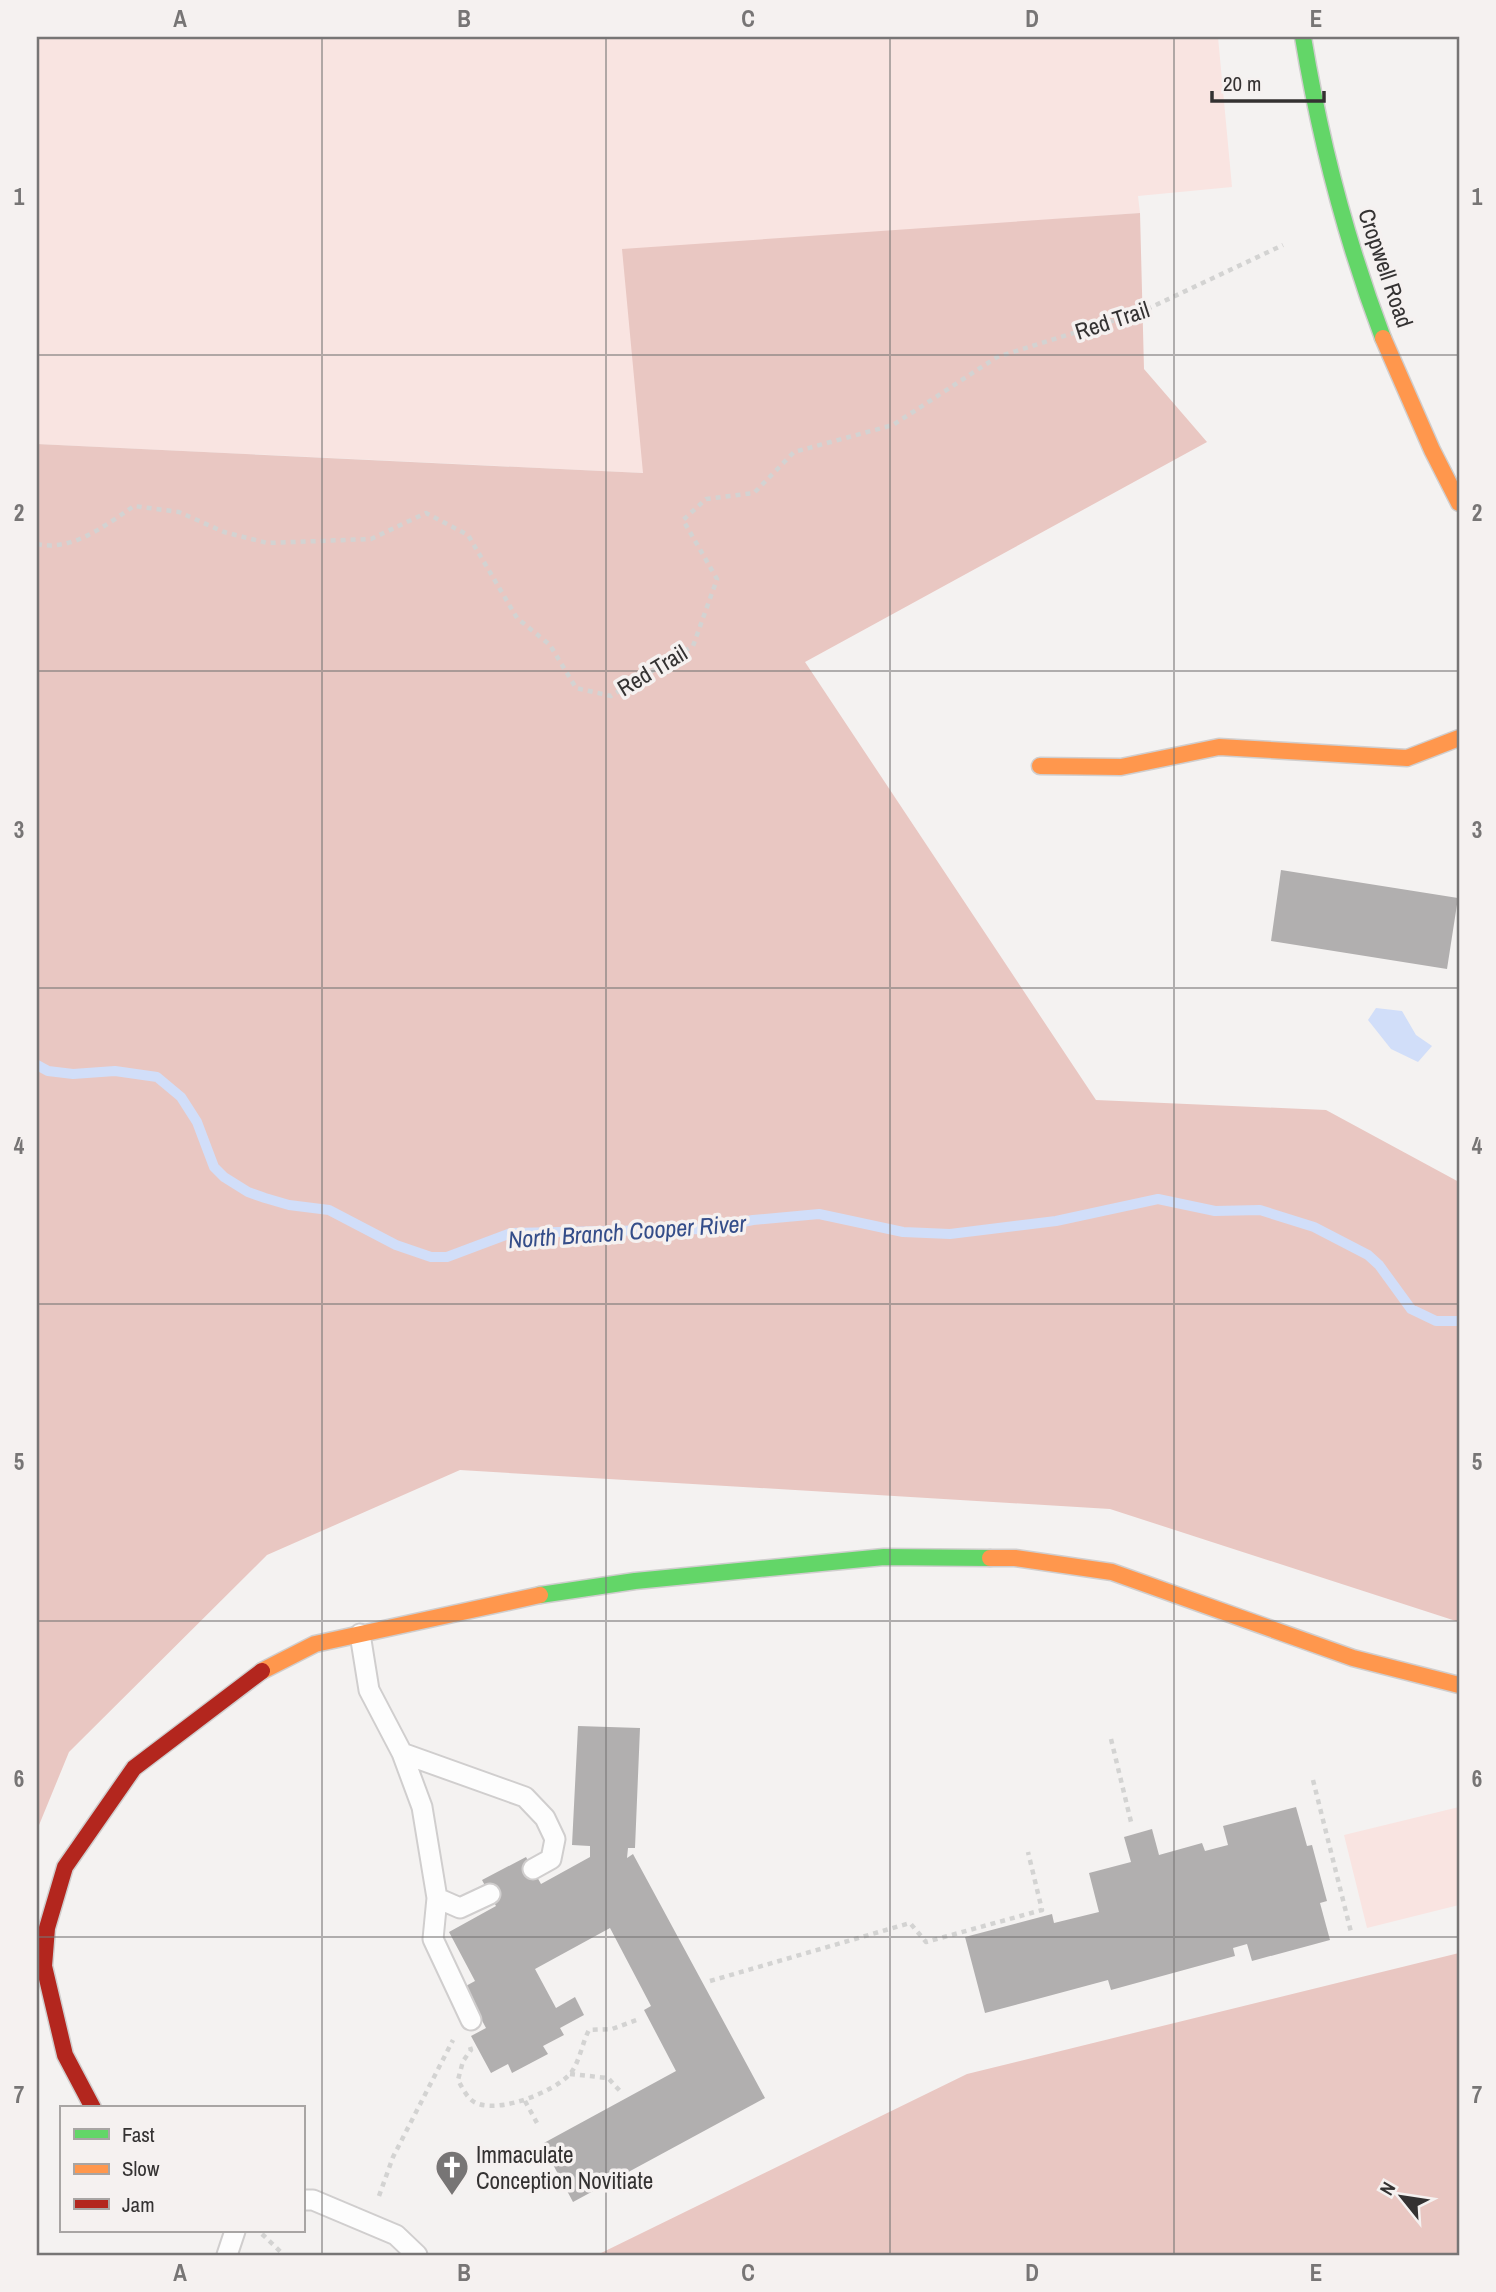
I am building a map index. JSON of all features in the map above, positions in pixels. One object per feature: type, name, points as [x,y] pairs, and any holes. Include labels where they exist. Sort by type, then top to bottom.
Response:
[{"type":"street","name":"Cropwell Road","points":[[1303,37],[1308,75],[1335,187],[1369,295],[1414,411],[1459,503]]},
{"type":"street","points":[[1040,766],[1121,767],[1219,747],[1407,758],[1459,738]]},
{"type":"street","points":[[92,2106],[65,2055],[44,1966],[47,1928],[65,1867],[134,1768],[254,1675],[314,1644],[509,1599],[635,1581],[884,1557],[1015,1558],[1112,1572],[1353,1658],[1459,1685]]},
{"type":"lane","points":[[360,1634],[369,1690],[402,1753],[422,1807],[438,1898],[433,1939],[469,2021]]},
{"type":"lane","points":[[402,1753],[525,1797],[545,1818],[555,1839],[551,1859],[533,1869]]},
{"type":"lane","points":[[438,1898],[460,1908],[490,1894]]},
{"type":"lane","points":[[304,2200],[313,2200],[396,2235],[417,2255]]},
{"type":"lane","points":[[227,2255],[235,2232]]},
{"type":"path","name":"Red Trail","points":[[37,544],[53,548],[94,532],[134,506],[179,512],[224,532],[267,543],[371,539],[426,513],[468,535],[517,618],[550,645],[576,688],[611,696],[693,646],[718,579],[683,520],[706,499],[754,493],[794,452],[893,425],[997,358],[1141,312],[1283,245]]},
{"type":"path","points":[[1111,1739],[1132,1826]]},
{"type":"path","points":[[1313,1780],[1351,1932]]},
{"type":"path","points":[[710,1980],[910,1923],[926,1942],[1042,1910],[1028,1852]]},
{"type":"path","points":[[469,2021],[464,2036],[471,2050],[463,2061],[458,2080],[469,2098],[479,2104],[492,2106],[525,2101],[570,2074],[589,2030],[612,2029],[639,2019]]},
{"type":"path","points":[[370,2223],[393,2157],[460,2026],[469,2021]]},
{"type":"path","points":[[570,2074],[608,2078],[620,2091]]},
{"type":"path","points":[[525,2101],[537,2123]]},
{"type":"path","points":[[260,2232],[284,2255]]},
{"type":"shaded area","points":[[37,37],[1218,37],[1232,187],[1138,196],[1140,213],[959,227],[644,473],[37,444]]},
{"type":"shaded area","points":[[1140,213],[1144,369],[1207,442],[805,662],[1096,1100],[1326,1110],[1459,1182],[1459,1622],[1110,1509],[460,1470],[267,1555],[69,1752],[37,1830],[37,444],[643,473],[622,249]]},
{"type":"shaded area","points":[[1459,1807],[1459,1905],[1367,1928],[1344,1835]]},
{"type":"shaded area","points":[[1459,1953],[1459,2255],[597,2255],[967,2074]]},
{"type":"water","points":[[1376,1008],[1402,1011],[1416,1035],[1432,1046],[1418,1062],[1391,1049],[1368,1020]]},
{"type":"building","points":[[1281,870],[1458,898],[1447,969],[1271,941]]},
{"type":"building","points":[[578,1726],[640,1728],[635,1848],[628,1848],[627,1858],[633,1854],[765,2098],[573,2202],[542,2144],[676,2071],[644,2010],[651,2006],[610,1928],[535,1969],[556,2008],[575,1997],[584,2015],[560,2028],[564,2035],[543,2046],[548,2054],[512,2073],[508,2064],[491,2073],[471,2036],[486,2028],[464,1987],[475,1981],[449,1932],[496,1906],[482,1880],[526,1857],[541,1884],[590,1857],[590,1846],[572,1845]]},
{"type":"building","points":[[1296,1807],[1307,1846],[1312,1845],[1327,1901],[1320,1903],[1330,1940],[1252,1961],[1247,1944],[1233,1948],[1235,1956],[1111,1990],[1108,1980],[985,2013],[965,1937],[1052,1914],[1054,1923],[1099,1912],[1089,1873],[1131,1862],[1124,1837],[1152,1829],[1159,1855],[1202,1843],[1205,1851],[1228,1845],[1223,1826]]},
{"type":"waterway","name":"North Branch Cooper River","points":[[37,1065],[48,1071],[73,1074],[115,1071],[157,1077],[181,1097],[197,1122],[214,1167],[224,1177],[248,1192],[265,1198],[289,1205],[329,1210],[396,1245],[431,1257],[447,1257],[511,1233],[707,1229],[753,1220],[819,1214],[903,1232],[950,1234],[1056,1221],[1158,1199],[1215,1211],[1260,1210],[1314,1227],[1368,1255],[1379,1265],[1411,1309],[1436,1321],[1459,1321]]},
{"type":"traffic: fast","points":[[1303,37],[1317,114],[1336,189],[1357,264],[1383,338]]},
{"type":"traffic: fast","points":[[540,1595],[635,1581],[884,1557],[990,1558]]},
{"type":"traffic: slow","points":[[1383,338],[1432,450],[1459,503]]},
{"type":"traffic: slow","points":[[1040,766],[1121,767],[1219,747],[1407,758],[1459,738]]},
{"type":"traffic: slow","points":[[990,1558],[1015,1558],[1112,1572],[1353,1658],[1459,1685]]},
{"type":"traffic: slow","points":[[262,1671],[315,1644],[540,1595]]},
{"type":"traffic: jam","points":[[92,2106],[65,2055],[44,1966],[47,1928],[65,1867],[134,1768],[262,1671]]},
{"type":"place","name":"Immaculate Conception Novitiate","points":[[452,2197]]}]
